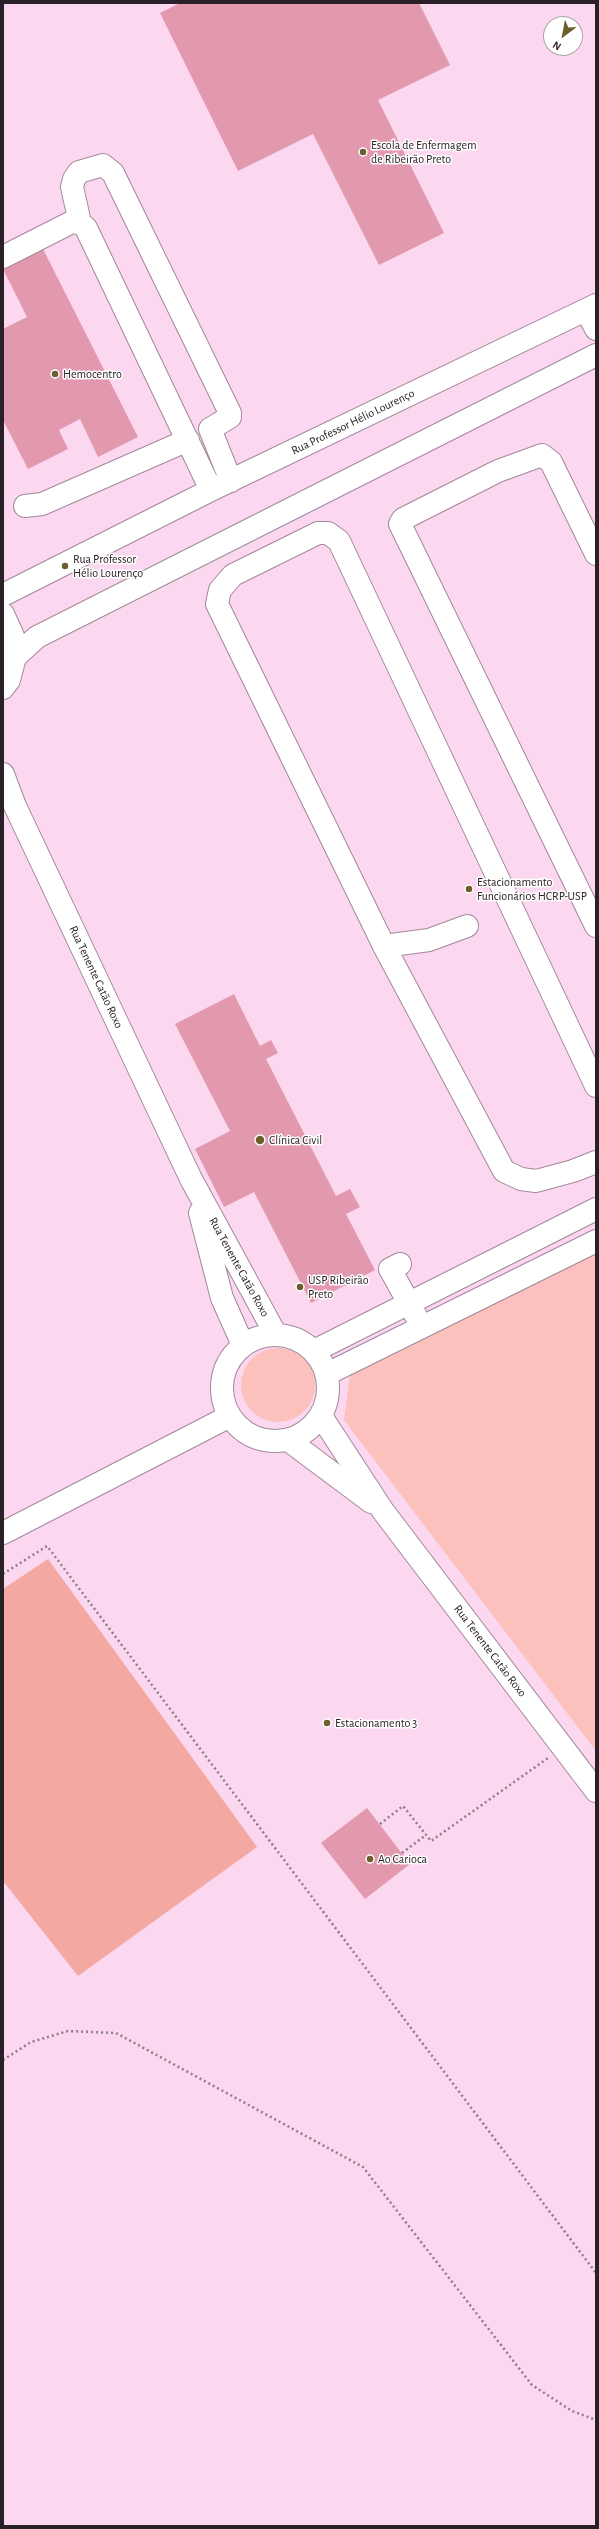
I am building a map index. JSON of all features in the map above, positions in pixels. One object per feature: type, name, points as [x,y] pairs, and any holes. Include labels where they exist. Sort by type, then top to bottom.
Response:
[{"type":"street","points":[[80,223],[72,187],[74,179],[79,172],[104,165],[113,173],[230,413],[230,417],[210,429],[221,486]]},
{"type":"street","points":[[3,256],[72,222],[80,223],[86,228],[188,440],[221,486]]},
{"type":"street","points":[[591,307],[596,329]]},
{"type":"street","name":"Rua Professor Hélio Lourenço","points":[[3,596],[221,486],[591,307]]},
{"type":"street","points":[[15,657],[37,637],[596,355]]},
{"type":"street","points":[[25,506],[42,504],[188,440]]},
{"type":"street","points":[[596,554],[552,462],[542,455],[498,471],[403,519],[400,528],[596,926]]},
{"type":"street","points":[[596,1086],[339,541],[328,533],[318,533],[232,575],[220,590],[217,604],[384,946],[504,1171],[521,1180],[536,1181],[573,1171],[596,1162]]},
{"type":"street","points":[[3,614],[13,636],[15,657],[6,684],[3,705]]},
{"type":"street","name":"Rua Tenente Catão Roxo","points":[[3,774],[9,809],[191,1179],[276,1335]]},
{"type":"street","points":[[384,946],[429,940],[467,926]]},
{"type":"street","name":"Rua Tenente Catão Roxo","points":[[191,1179],[222,1298],[243,1345]]},
{"type":"street","points":[[314,1351],[596,1209]]},
{"type":"street","points":[[563,1226],[576,1252]]},
{"type":"street","points":[[327,1374],[498,1291],[596,1241]]},
{"type":"street","points":[[516,1250],[529,1275]]},
{"type":"street","points":[[400,1264],[390,1269],[422,1328]]},
{"type":"street","points":[[485,1266],[498,1291]]},
{"type":"street","points":[[276,1335],[296,1340],[314,1351],[327,1374],[329,1389],[327,1403],[321,1416],[301,1435],[288,1440],[271,1442],[255,1438],[240,1429],[230,1416],[222,1398],[223,1378],[230,1359],[243,1345],[259,1337],[276,1335]]},
{"type":"street","points":[[3,1533],[230,1416]]},
{"type":"street","name":"Rua Tenente Catão Roxo","points":[[321,1416],[384,1511],[596,1791]]},
{"type":"street","name":"Rua Tenente Catão Roxo","points":[[288,1440],[384,1511]]},
{"type":"path","points":[[3,1574],[47,1546],[596,2273]]},
{"type":"path","points":[[380,1824],[402,1806],[431,1842],[563,1747]]},
{"type":"path","points":[[402,1853],[426,1835]]},
{"type":"path","points":[[3,2060],[31,2042],[68,2031],[116,2033],[363,2167],[532,2385],[572,2411],[596,2420]]},
{"type":"shaded area","name":"USP Ribeirão Preto","points":[[3,3],[596,3],[596,2526],[3,2526]]},
{"type":"shaded area","points":[[596,1252],[596,1751],[344,1420],[350,1375]]},
{"type":"shaded area","points":[[271,1348],[285,1348],[299,1354],[309,1364],[315,1378],[313,1399],[309,1406],[299,1416],[285,1422],[271,1422],[257,1416],[247,1406],[241,1392],[241,1378],[247,1364],[257,1354]]},
{"type":"shaded area","points":[[48,1559],[257,1847],[78,1976],[3,1881],[3,1589]]},
{"type":"building","name":"Escola de Enfermagem de Ribeirão Preto","points":[[180,3],[419,3],[450,65],[378,100],[444,233],[379,265],[313,134],[238,171],[160,13]]},
{"type":"building","name":"Hemocentro","points":[[43,249],[138,437],[98,457],[80,419],[59,430],[68,449],[28,469],[3,420],[3,329],[27,317],[3,269]]},
{"type":"building","name":"Clínica Civil","points":[[234,994],[260,1046],[271,1040],[278,1053],[266,1059],[336,1196],[350,1189],[360,1207],[346,1214],[375,1270],[311,1303],[254,1192],[224,1207],[195,1149],[230,1131],[175,1024]]},
{"type":"building","name":"Ao Carioca","points":[[367,1808],[410,1864],[365,1899],[321,1843]]},
{"type":"place","name":"Escola de Enfermagem de Ribeirão Preto","points":[[363,152]]},
{"type":"place","name":"Hemocentro","points":[[55,374]]},
{"type":"place","name":"Rua Professor Hélio Lourenço","points":[[65,566]]},
{"type":"place","name":"Estacionamento Funcionários HCRP-USP","points":[[469,889]]},
{"type":"place","name":"Clínica Civil","points":[[260,1140]]},
{"type":"place","name":"USP Ribeirão Preto","points":[[300,1287]]},
{"type":"place","name":"Estacionamento 3","points":[[327,1723]]},
{"type":"place","name":"Ao Carioca","points":[[370,1859]]}]
